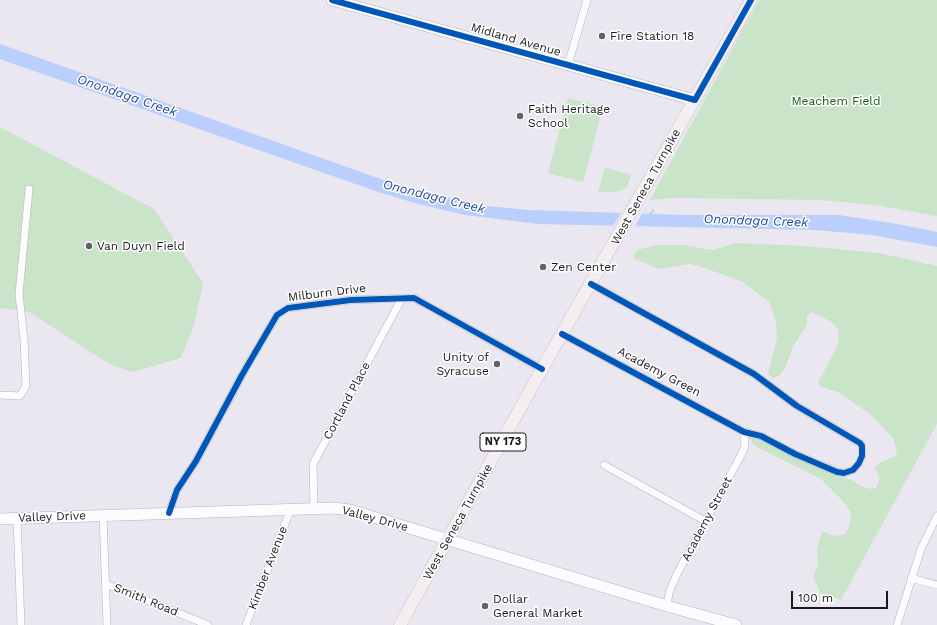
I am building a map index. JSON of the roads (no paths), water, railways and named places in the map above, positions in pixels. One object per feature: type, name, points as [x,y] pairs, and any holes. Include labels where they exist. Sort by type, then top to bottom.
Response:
[{"type":"main road","name":"Midland Avenue","points":[[332,0],[695,100]]},
{"type":"main road","name":"West Seneca Turnpike","points":[[400,625],[542,369],[751,0]]},
{"type":"main road","name":"Valley Drive","points":[[0,519],[169,513],[290,511],[334,508],[350,510],[666,606],[736,625]]},
{"type":"street","points":[[568,66],[587,0]]},
{"type":"street","points":[[0,395],[18,397],[22,395],[26,381],[19,294],[29,189]]},
{"type":"street","name":"Academy Green","points":[[562,334],[744,432],[761,436],[795,454],[837,472],[844,473],[852,470],[859,463],[862,456],[862,446],[860,443],[797,406],[754,374],[591,284]]},
{"type":"street","name":"Cortland Place","points":[[314,509],[313,464],[402,298]]},
{"type":"street","name":"Milburn Drive","points":[[169,513],[177,490],[277,315],[288,308],[351,300],[414,298],[542,369]]},
{"type":"street","name":"Academy Street","points":[[666,606],[669,593],[676,576],[745,446],[744,432]]},
{"type":"street","points":[[604,465],[705,521]]},
{"type":"street","name":"Kimber Avenue","points":[[246,625],[290,511]]},
{"type":"street","points":[[103,515],[107,625]]},
{"type":"street","points":[[897,625],[921,549],[937,516]]},
{"type":"street","points":[[17,518],[21,625]]},
{"type":"street","points":[[911,578],[937,585]]},
{"type":"street","name":"Smith Road","points":[[106,584],[208,625]]},
{"type":"water","name":"Onondaga Creek","points":[[0,44],[392,183],[477,205],[529,210],[687,215],[839,215],[898,224],[937,232],[937,247],[872,235],[815,230],[538,224],[465,215],[418,204],[378,192],[0,59]]},
{"type":"waterway","points":[[649,216],[653,210]]},
{"type":"place","name":"Fire Station 18","points":[[602,36]]},
{"type":"place","name":"Faith Heritage School","points":[[520,116]]},
{"type":"place","name":"Van Duyn Field","points":[[89,246]]},
{"type":"place","name":"Zen Center","points":[[543,267]]},
{"type":"place","name":"Unity of Syracuse","points":[[497,364]]},
{"type":"place","name":"Dollar General Market","points":[[485,606]]},
{"type":"park label","name":"Meachem Field","points":[[836,101]]}]
